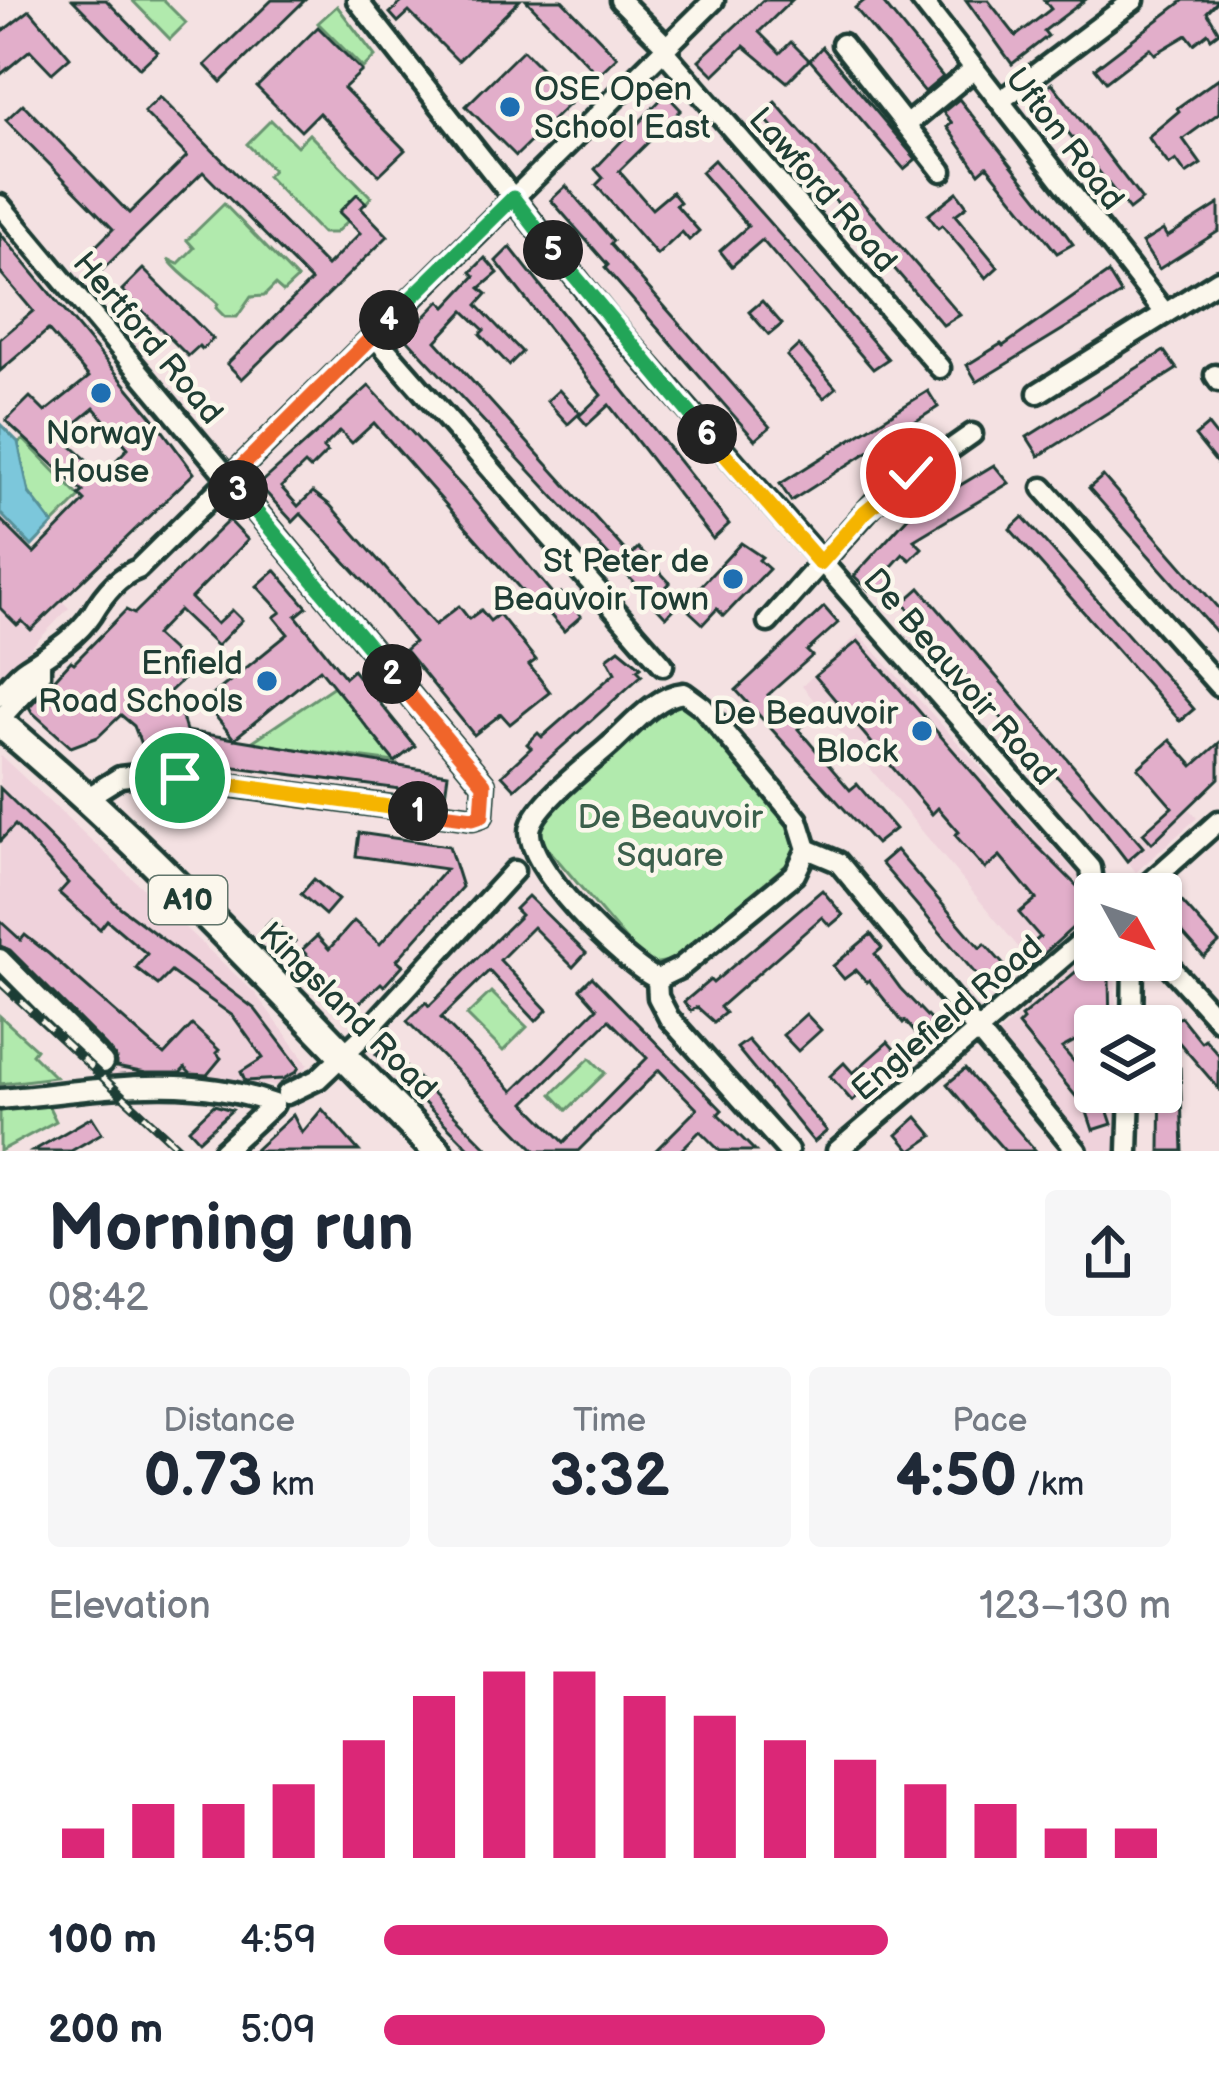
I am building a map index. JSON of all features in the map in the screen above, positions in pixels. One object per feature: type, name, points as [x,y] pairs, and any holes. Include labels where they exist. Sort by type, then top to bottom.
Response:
[{"type":"highway","name":"Kingsland Road","points":[[0,721],[86,799],[437,1151]]},
{"type":"street","name":"De Beauvoir Road","points":[[357,0],[610,321],[1092,873]]},
{"type":"street","name":"Lawford Road","points":[[620,0],[940,368]]},
{"type":"street","points":[[0,694],[91,616],[96,604],[128,572],[138,569],[714,0]]},
{"type":"street","name":"Ufton Road","points":[[921,0],[1165,313]]},
{"type":"street","points":[[1000,101],[1135,0]]},
{"type":"street","points":[[842,44],[942,171]]},
{"type":"street","points":[[906,125],[974,69]]},
{"type":"street","name":"Hertford Road","points":[[0,205],[484,784],[482,815],[473,818],[146,774],[120,777],[86,799]]},
{"type":"street","points":[[1038,393],[1219,280]]},
{"type":"street","points":[[374,336],[663,665]]},
{"type":"street","points":[[768,622],[875,502],[972,434]]},
{"type":"street","points":[[1043,488],[1219,686]]},
{"type":"street","points":[[0,721],[40,675],[40,663]]},
{"type":"street","points":[[684,693],[703,707],[798,820],[807,849],[795,874],[680,968],[657,980],[625,959],[568,896],[542,866],[531,848],[529,833],[542,808],[657,704],[684,693]]},
{"type":"street","points":[[1161,873],[1219,821]]},
{"type":"street","points":[[807,849],[838,862],[1077,1151]]},
{"type":"street","points":[[223,1151],[281,1099],[318,1079],[344,1054],[514,871]]},
{"type":"street","name":"Englefield Road","points":[[837,1151],[1074,948]]},
{"type":"street","points":[[0,959],[104,1063]]},
{"type":"street","points":[[657,980],[658,997],[669,1018],[788,1151]]},
{"type":"street","points":[[1182,980],[1219,1021]]},
{"type":"street","points":[[0,1099],[129,1085],[176,1085],[281,1099]]},
{"type":"street","points":[[1128,1151],[1129,1113]]},
{"type":"shaded area","points":[[0,513],[32,546],[20,559],[69,608],[0,680]]},
{"type":"shaded area","points":[[859,634],[1077,873],[1074,929],[1034,966],[802,686]]},
{"type":"shaded area","points":[[1170,740],[1182,754],[1159,774],[1197,818],[1136,872],[1127,861],[1143,847],[1136,838],[1172,807],[1138,768]]},
{"type":"shaded area","points":[[0,755],[255,993],[308,1064],[303,1071],[280,1086],[108,1075],[0,964]]},
{"type":"shaded area","points":[[1074,966],[1074,981],[1115,981],[1116,1005],[1074,1005],[1074,1113],[1116,1113],[1116,1151],[1093,1151],[996,1036]]},
{"type":"green space","points":[[132,0],[163,0],[186,23],[170,39]]},
{"type":"green space","points":[[337,6],[375,56],[363,68],[318,23]]},
{"type":"green space","points":[[271,120],[297,146],[309,134],[371,197],[366,203],[357,195],[348,221],[335,233],[322,233],[267,176],[273,170],[247,144]]},
{"type":"green space","points":[[224,204],[297,279],[283,292],[275,285],[264,296],[251,297],[237,317],[225,317],[216,308],[218,304],[168,259],[178,264],[194,248],[187,240]]},
{"type":"green space","points":[[24,440],[80,497],[53,524],[29,493],[18,442]]},
{"type":"green space","points":[[334,686],[395,762],[250,743]]},
{"type":"green space","name":"De Beauvoir Square","points":[[679,705],[696,713],[795,830],[799,841],[791,861],[742,906],[670,961],[651,964],[545,845],[540,832],[546,818],[612,751],[617,752],[664,709]]},
{"type":"green space","points":[[491,992],[527,1027],[503,1051],[467,1015]]},
{"type":"green space","points":[[0,1016],[36,1049],[32,1054],[55,1077],[0,1084]]},
{"type":"green space","points":[[590,1058],[605,1073],[567,1110],[552,1094]]},
{"type":"green space","points":[[47,1103],[56,1121],[0,1151],[0,1108]]},
{"type":"water","points":[[0,424],[18,442],[29,493],[53,524],[32,546],[0,513]]},
{"type":"building","points":[[73,0],[106,0],[157,52],[140,68]]},
{"type":"building","points":[[272,0],[305,0],[221,82],[205,65]]},
{"type":"building","points":[[398,0],[520,0],[458,61],[409,12],[398,22],[390,13],[401,3]]},
{"type":"building","points":[[526,0],[562,0],[617,57],[598,75]]},
{"type":"building","points":[[763,0],[792,0],[759,32],[780,53],[791,42],[809,60],[787,82],[744,46],[714,75],[699,60]]},
{"type":"building","points":[[865,0],[881,0],[943,77],[925,92],[855,8]]},
{"type":"building","points":[[966,0],[988,0],[1016,36],[1051,9],[1044,0],[1085,0],[1044,31],[1048,36],[1012,64]]},
{"type":"building","points":[[1184,0],[1219,0],[1207,12],[1219,32],[1211,38],[1208,33],[1194,44],[1187,35],[1155,54],[1150,48],[1106,82],[1095,68]]},
{"type":"building","points":[[30,10],[70,57],[52,73],[30,50],[0,75],[0,33]]},
{"type":"building","points":[[318,27],[362,71],[344,88],[405,150],[379,175],[319,113],[301,131],[257,87]]},
{"type":"building","points":[[822,47],[916,159],[904,169],[810,60]]},
{"type":"building","points":[[523,50],[573,100],[516,156],[466,106]]},
{"type":"building","points":[[1219,78],[1219,113],[1183,139],[1201,164],[1186,174],[1176,160],[1169,165],[1148,137],[1177,108]]},
{"type":"building","points":[[1052,83],[1142,200],[1129,210],[1038,94]]},
{"type":"building","points":[[666,94],[681,110],[619,171],[652,209],[672,192],[680,202],[676,205],[699,231],[689,240],[682,232],[657,255],[596,185],[603,178],[595,169]]},
{"type":"building","points":[[160,97],[327,266],[360,233],[339,212],[357,194],[366,203],[361,208],[388,236],[242,379],[227,364],[311,281],[203,172],[97,275],[82,260],[113,229],[6,120],[23,104],[129,213],[187,156],[144,112]]},
{"type":"building","points":[[959,99],[1073,244],[1057,253],[987,166],[979,173],[947,127],[952,123],[943,112]]},
{"type":"building","points":[[775,102],[960,315],[943,325],[761,114]]},
{"type":"building","points":[[714,160],[888,359],[873,369],[762,240],[732,266],[720,251],[748,226],[701,172]]},
{"type":"building","points":[[566,186],[613,241],[610,244],[770,427],[755,440],[551,200]]},
{"type":"building","points":[[957,192],[967,206],[955,215],[998,267],[986,278],[928,215]]},
{"type":"building","points":[[1219,204],[1219,231],[1159,269],[1142,243],[1163,230],[1167,237]]},
{"type":"building","points":[[0,233],[194,473],[31,630],[22,621],[17,625],[0,608],[0,519],[34,553],[85,501],[79,495],[83,492],[6,421],[30,397],[45,412],[89,377],[48,330],[0,371],[0,339],[33,311],[0,272]],"holes":[[[94,408],[128,448],[103,474],[60,436]]]},
{"type":"building","points":[[510,247],[729,524],[713,539],[609,405],[587,425],[579,416],[601,395],[496,261]]},
{"type":"building","points":[[485,258],[498,273],[480,288],[487,294],[477,305],[522,352],[509,365],[464,311],[436,341],[630,556],[638,548],[670,583],[663,590],[678,605],[666,617],[408,340],[408,334],[440,301],[446,307]]},
{"type":"building","points":[[143,269],[213,339],[202,349],[199,346],[188,356],[122,290]]},
{"type":"building","points":[[1108,273],[1121,294],[977,382],[967,365],[1003,346]]},
{"type":"building","points":[[762,301],[782,324],[769,335],[749,312]]},
{"type":"building","points":[[799,345],[836,388],[824,398],[787,356]]},
{"type":"building","points":[[1164,351],[1177,369],[1039,456],[1027,437]]},
{"type":"building","points":[[369,386],[556,598],[561,593],[581,616],[564,631],[542,605],[538,609],[374,423],[352,443],[340,431],[310,469],[305,464],[281,487],[298,506],[313,492],[330,505],[435,625],[459,606],[469,619],[481,610],[490,621],[499,614],[536,660],[529,665],[550,692],[510,724],[501,714],[474,735],[405,650],[414,642],[368,586],[301,514],[293,522],[259,485]]},
{"type":"building","points":[[559,390],[580,413],[568,424],[547,401]]},
{"type":"building","points":[[928,391],[938,407],[791,501],[780,484]]},
{"type":"building","points":[[1208,425],[1219,439],[1219,466],[1195,436]]},
{"type":"building","points":[[994,465],[1009,483],[914,540],[922,548],[910,560],[903,554],[885,573],[892,580],[881,592],[873,585],[869,590],[854,576],[909,516]]},
{"type":"building","points":[[1103,476],[1219,609],[1219,635],[1089,488]]},
{"type":"building","points":[[1023,517],[1194,709],[1180,721],[1010,529]]},
{"type":"building","points":[[229,520],[248,540],[191,598],[217,624],[232,610],[242,620],[217,646],[179,610],[155,635],[193,670],[165,696],[182,717],[186,731],[448,774],[445,795],[145,755],[134,726],[121,715],[98,737],[71,747],[32,712],[29,707],[71,661],[126,610],[134,614]]},
{"type":"building","name":"St Peter de Beauvoir Town","points":[[741,543],[762,557],[759,560],[769,569],[724,616],[717,609],[703,624],[689,611],[704,595],[698,589]]},
{"type":"building","points":[[275,570],[307,607],[296,616],[345,677],[353,670],[415,746],[395,762],[320,669],[234,739],[204,702],[288,634],[274,617],[281,612],[257,586]]},
{"type":"building","points":[[920,588],[1143,847],[1127,861],[1085,806],[903,603]]},
{"type":"building","points":[[824,607],[838,623],[807,651],[812,656],[768,695],[787,718],[793,713],[803,725],[798,729],[850,790],[857,784],[895,829],[876,844],[736,690]]},
{"type":"building","points":[[858,641],[1074,883],[1074,926],[1026,970],[1016,958],[1040,937],[1019,913],[1036,899],[1000,856],[985,869],[938,808],[932,814],[815,676]]},
{"type":"building","points":[[619,649],[641,667],[637,670],[642,675],[515,789],[502,775],[531,748],[527,744],[538,733],[542,737],[615,673],[607,658]]},
{"type":"building","points":[[1170,740],[1193,766],[1219,743],[1219,778],[1152,843],[1143,833],[1172,807],[1138,768]]},
{"type":"building","points":[[0,788],[120,907],[255,1009],[299,1067],[296,1072],[283,1079],[245,1081],[241,1072],[263,1058],[233,1016],[171,972],[158,985],[136,968],[147,954],[107,920],[100,929],[59,893],[68,883],[15,825],[0,841]]},
{"type":"building","points":[[359,833],[449,846],[462,887],[397,960],[403,965],[355,1007],[302,950],[317,936],[329,949],[354,921],[380,944],[446,869],[356,856]]},
{"type":"building","points":[[896,850],[980,948],[985,944],[1011,973],[990,991],[881,863]]},
{"type":"building","points":[[314,879],[338,900],[325,915],[301,894]]},
{"type":"building","points":[[822,890],[843,915],[830,926],[822,917],[720,1007],[725,1013],[714,1022],[697,1007],[691,1011],[684,1002]]},
{"type":"building","points":[[528,896],[586,953],[573,967],[533,927],[500,960],[547,1010],[536,1021],[489,971],[441,1018],[513,1091],[597,1008],[580,989],[592,977],[722,1110],[718,1114],[755,1151],[720,1151],[700,1131],[680,1151],[655,1151],[697,1109],[659,1070],[578,1151],[536,1151],[407,1021],[426,1002],[429,1006],[521,915],[515,909]],"holes":[[[609,1020],[647,1058],[564,1142],[525,1103]]]},
{"type":"building","points":[[1182,902],[1219,943],[1204,957],[1182,932]]},
{"type":"building","points":[[272,920],[295,941],[282,955],[259,934]]},
{"type":"building","points":[[0,921],[21,940],[25,935],[49,954],[164,1055],[192,1025],[219,1050],[216,1053],[221,1058],[207,1075],[191,1074],[185,1068],[180,1073],[146,1073],[116,1067],[116,1058],[106,1046],[10,950],[0,946]]},
{"type":"building","points":[[871,934],[882,948],[875,954],[940,1030],[925,1044],[869,980],[856,970],[844,979],[833,966]]},
{"type":"building","points":[[1074,973],[1074,981],[1109,981],[1110,1005],[1074,1005],[1074,1041],[1062,1048],[1074,1062],[1074,1094],[1018,1025],[1021,1017]]},
{"type":"building","points":[[806,1014],[821,1030],[798,1051],[783,1035]]},
{"type":"building","points":[[1182,1018],[1219,1055],[1219,1089],[1182,1046]]},
{"type":"building","points":[[748,1040],[827,1131],[814,1142],[737,1048]]},
{"type":"building","points":[[888,1042],[901,1057],[852,1101],[830,1076],[844,1063],[853,1073]]},
{"type":"building","points":[[385,1045],[490,1151],[472,1151],[376,1054]]},
{"type":"building","points":[[965,1069],[1036,1151],[1005,1151],[974,1116],[947,1084]]},
{"type":"building","points":[[214,1105],[232,1110],[199,1140],[189,1129]]},
{"type":"building","points":[[322,1109],[359,1151],[254,1151],[293,1115],[302,1133]]},
{"type":"building","points":[[1087,1113],[1108,1113],[1112,1124],[1093,1130]]},
{"type":"building","points":[[1160,1113],[1182,1113],[1183,1151],[1160,1151]]},
{"type":"building","points":[[92,1117],[102,1133],[71,1151],[33,1151]]},
{"type":"building","points":[[917,1117],[933,1136],[911,1151],[897,1135]]},
{"type":"railway","points":[[0,982],[182,1151]]},
{"type":"place","name":"OSE Open School East","points":[[510,107]]},
{"type":"place","name":"Norway House","points":[[101,393]]},
{"type":"place","name":"St Peter de Beauvoir Town","points":[[733,579]]},
{"type":"place","name":"Enfield Road Schools","points":[[267,681]]},
{"type":"place","name":"De Beauvoir Block","points":[[922,731]]},
{"type":"route","points":[[180,778],[453,816],[482,815],[484,784],[229,479],[513,198],[610,321],[820,563],[870,506],[911,473]]}]
